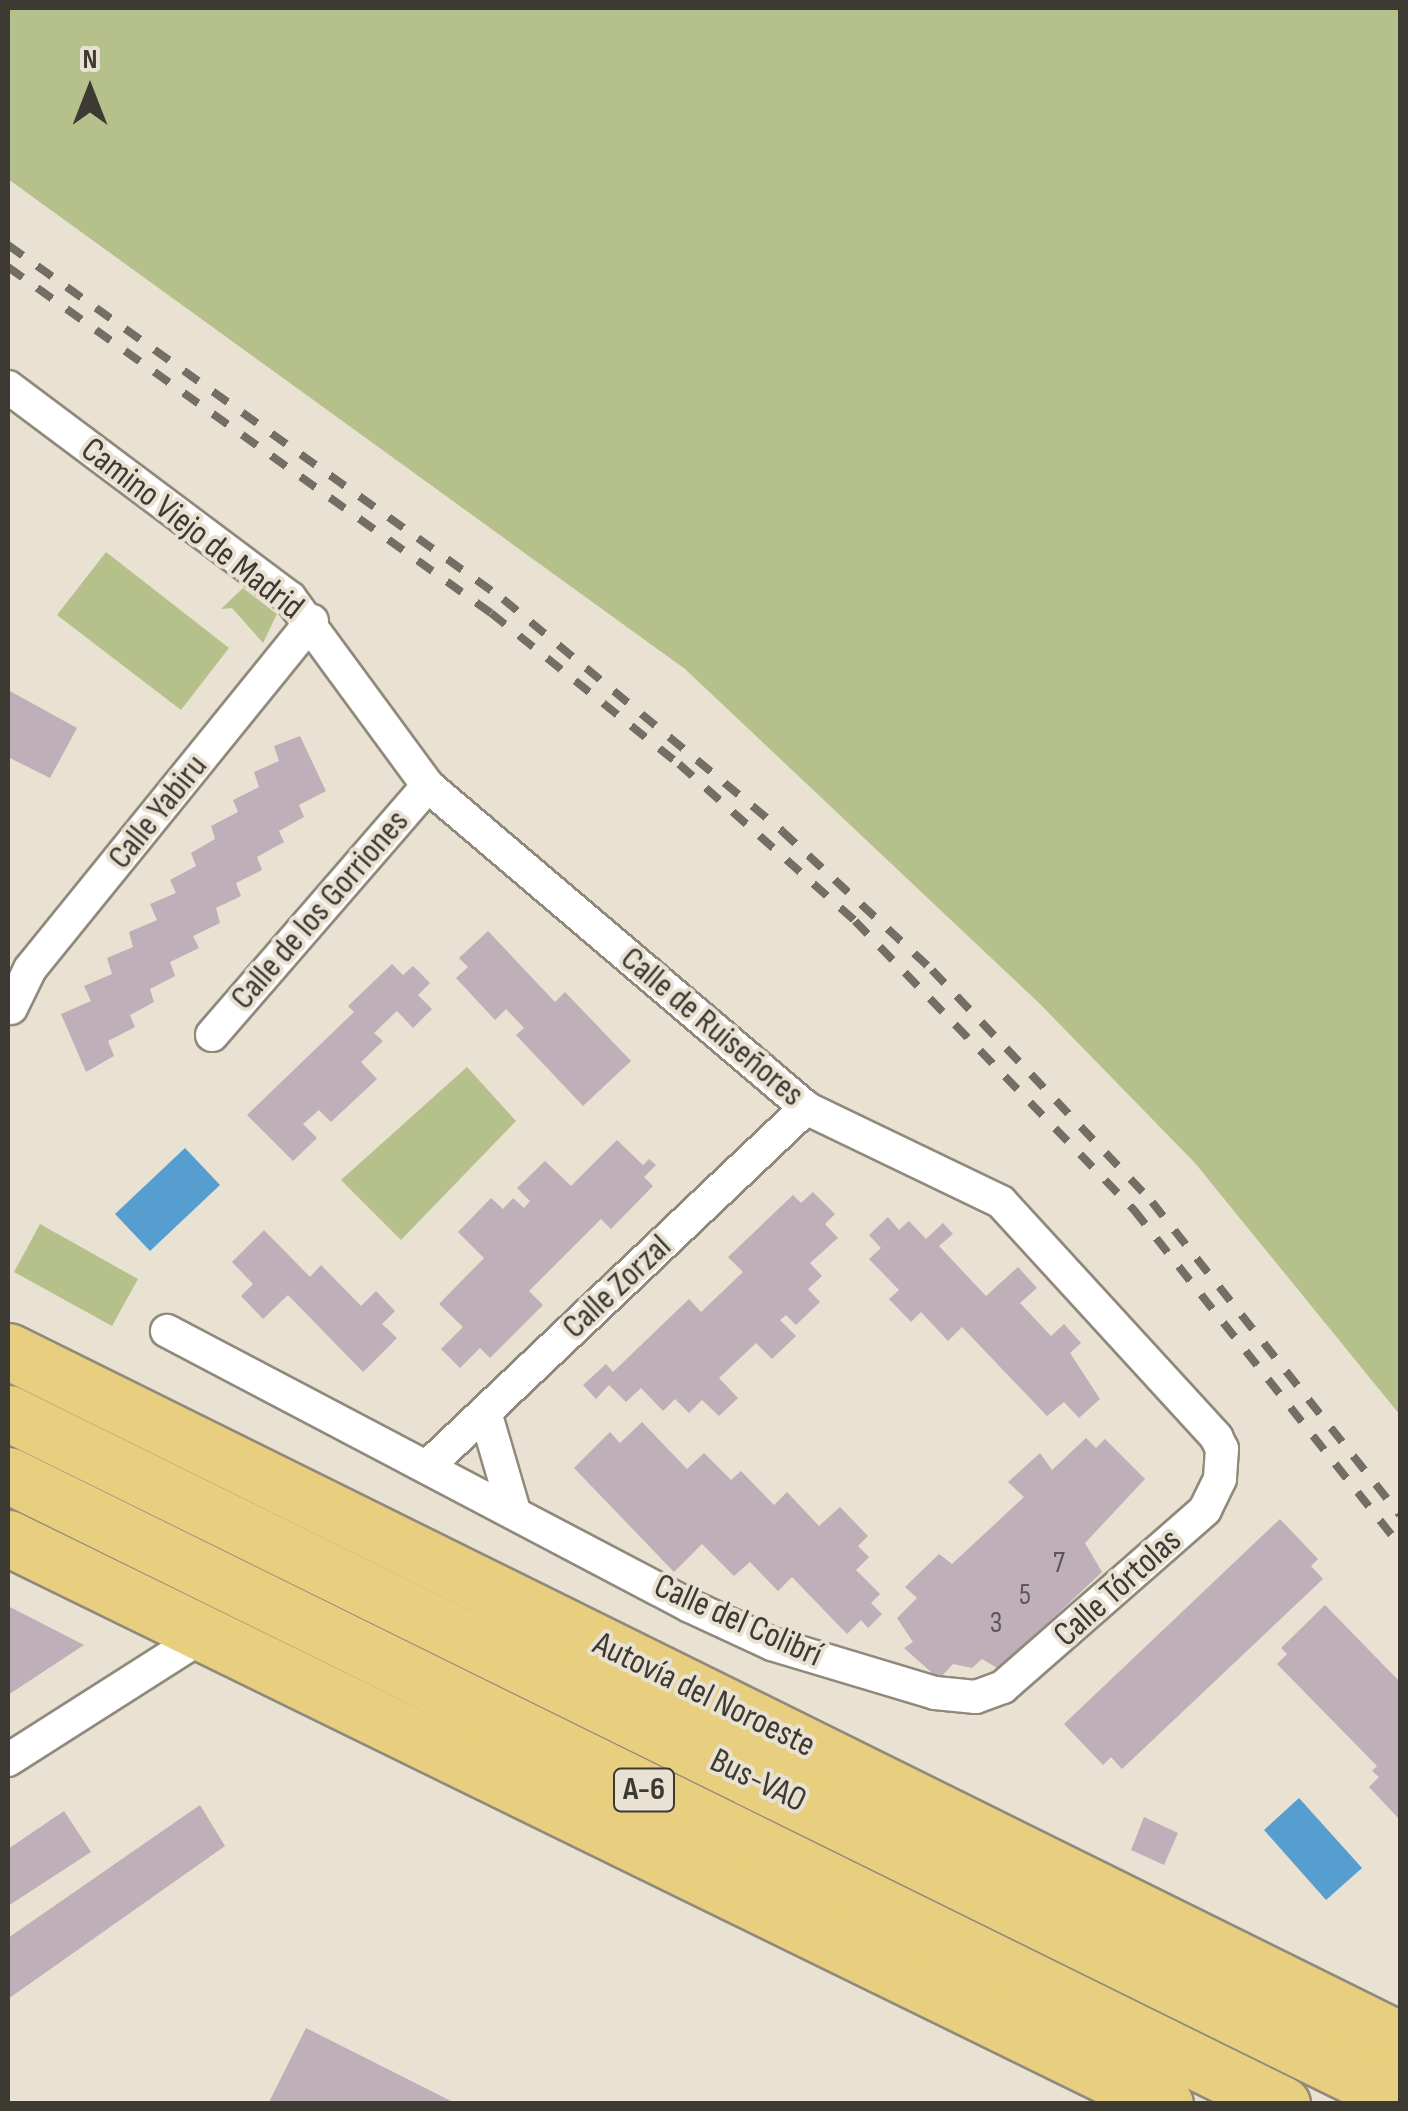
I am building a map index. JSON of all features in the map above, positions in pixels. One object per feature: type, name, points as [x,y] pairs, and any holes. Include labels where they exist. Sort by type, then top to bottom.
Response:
[{"type":"highway","points":[[8,1311],[625,1629],[644,1666]]},
{"type":"highway","name":"Autovía del Noroeste","points":[[8,1351],[1400,2040]]},
{"type":"highway","name":"Bus-VAO","points":[[8,1414],[1400,2099]]},
{"type":"highway","name":"A-6","points":[[8,1475],[1282,2104]]},
{"type":"highway","points":[[8,1538],[1166,2104]]},
{"type":"street","name":"Camino Viejo de Madrid","points":[[8,387],[312,621],[428,786]]},
{"type":"street","name":"Calle Yabiru","points":[[11,1008],[30,969],[312,621]]},
{"type":"street","name":"Calle de los Gorriones","points":[[212,1035],[428,786]]},
{"type":"street","name":"Calle de Ruiseñores","points":[[428,786],[806,1108],[1001,1202],[1222,1449]]},
{"type":"street","name":"Calle Zorzal","points":[[428,1466],[806,1108]]},
{"type":"street","name":"Calle del Colibrí","points":[[167,1331],[772,1644],[916,1688],[976,1697]]},
{"type":"street","points":[[485,1412],[513,1508]]},
{"type":"street","name":"Calle Tórtolas","points":[[976,1697],[1003,1687],[1039,1659],[1205,1510],[1220,1479],[1222,1449]]},
{"type":"street","points":[[134,1678],[145,1635],[138,1603]]},
{"type":"street","points":[[8,1760],[203,1636]]},
{"type":"street","points":[[984,2017],[1147,2104]]},
{"type":"green space","points":[[8,8],[1400,8],[1400,1415],[1195,1163],[1040,1004],[685,669],[8,179]]},
{"type":"green space","points":[[106,552],[229,648],[181,710],[57,615]]},
{"type":"green space","points":[[243,588],[277,614],[263,643],[232,608],[221,609]]},
{"type":"green space","points":[[467,1067],[516,1121],[401,1240],[341,1180]]},
{"type":"green space","points":[[40,1224],[138,1279],[112,1326],[14,1272]]},
{"type":"water","points":[[185,1148],[220,1185],[150,1251],[115,1214]]},
{"type":"water","points":[[1299,1798],[1362,1868],[1326,1900],[1264,1830]]},
{"type":"building","points":[[8,690],[77,728],[50,778],[8,757]]},
{"type":"building","points":[[300,736],[326,791],[299,805],[304,817],[279,831],[284,842],[257,857],[262,870],[236,883],[241,896],[216,908],[220,923],[193,936],[199,948],[170,962],[175,976],[150,989],[154,1002],[130,1015],[135,1027],[108,1041],[114,1056],[86,1072],[61,1014],[91,1001],[84,986],[112,974],[107,958],[133,947],[129,932],[157,920],[150,904],[176,893],[170,880],[196,866],[191,853],[215,839],[211,826],[238,812],[233,800],[259,787],[254,772],[279,761],[274,746]]},
{"type":"building","points":[[488,931],[555,1002],[565,992],[631,1061],[583,1106],[516,1035],[524,1028],[506,1009],[495,1020],[456,978],[468,967],[459,958]]},
{"type":"building","points":[[392,964],[403,975],[413,966],[430,983],[418,995],[432,1009],[413,1028],[397,1011],[374,1033],[383,1041],[361,1062],[377,1079],[331,1122],[319,1110],[303,1124],[317,1138],[293,1161],[247,1115],[354,1012],[348,1006]]},
{"type":"building","points":[[617,1140],[643,1165],[649,1159],[656,1165],[644,1177],[653,1186],[611,1229],[601,1219],[529,1291],[543,1305],[490,1358],[480,1348],[460,1368],[441,1349],[463,1327],[439,1304],[484,1258],[458,1232],[491,1198],[503,1209],[513,1198],[524,1208],[530,1201],[517,1188],[545,1161],[571,1186]]},
{"type":"building","points":[[813,1192],[835,1214],[825,1224],[838,1238],[810,1263],[822,1276],[808,1289],[820,1302],[796,1325],[786,1315],[780,1320],[796,1336],[772,1359],[756,1343],[719,1378],[738,1398],[719,1416],[702,1400],[689,1413],[675,1399],[663,1411],[641,1388],[626,1402],[609,1385],[596,1399],[583,1385],[606,1364],[613,1372],[689,1299],[701,1312],[743,1272],[728,1257],[793,1195],[801,1203]]},
{"type":"building","points":[[888,1217],[899,1230],[909,1221],[926,1239],[943,1223],[953,1234],[939,1246],[986,1296],[1018,1267],[1037,1288],[1020,1303],[1051,1336],[1064,1324],[1081,1343],[1070,1353],[1100,1399],[1079,1418],[1064,1402],[1047,1416],[962,1327],[948,1341],[921,1312],[911,1322],[889,1299],[899,1290],[869,1259],[881,1248],[869,1235]]},
{"type":"building","points":[[264,1230],[310,1277],[321,1265],[361,1306],[376,1291],[395,1311],[382,1324],[397,1338],[363,1372],[288,1295],[263,1319],[241,1296],[253,1284],[232,1262]]},
{"type":"building","points":[[642,1422],[687,1469],[704,1453],[731,1480],[741,1471],[774,1505],[787,1492],[819,1526],[840,1507],[868,1536],[858,1546],[869,1557],[856,1570],[880,1594],[871,1603],[882,1614],[868,1628],[861,1620],[847,1634],[792,1577],[778,1591],[750,1562],[734,1576],[702,1544],[674,1572],[574,1468],[610,1432],[620,1443]]},
{"type":"building","points":[[1086,1438],[1096,1448],[1105,1439],[1145,1479],[1085,1543],[1102,1572],[999,1669],[982,1659],[972,1668],[953,1664],[939,1679],[904,1648],[913,1642],[897,1618],[917,1598],[905,1587],[939,1554],[952,1564],[1024,1497],[1008,1482],[1040,1453],[1052,1470]]},
{"type":"building","points":[[1280,1519],[1318,1559],[1311,1566],[1323,1579],[1122,1769],[1111,1757],[1103,1765],[1064,1724]]},
{"type":"building","points":[[1325,1605],[1400,1682],[1400,1820],[1369,1787],[1379,1777],[1372,1771],[1377,1766],[1277,1664],[1287,1654],[1281,1648]]},
{"type":"building","points":[[8,1606],[84,1645],[8,1695]]},
{"type":"building","points":[[200,1805],[225,1846],[8,1999],[8,1938]]},
{"type":"building","points":[[64,1811],[91,1852],[8,1906],[8,1849]]},
{"type":"building","points":[[1144,1817],[1178,1833],[1164,1865],[1131,1850]]},
{"type":"building","points":[[306,2028],[457,2104],[268,2104]]},
{"type":"railway","points":[[8,245],[503,599],[782,831],[932,970],[1152,1202],[1400,1515]]},
{"type":"railway","points":[[8,267],[491,613],[679,764],[855,921],[1134,1210],[1400,1546]]}]
